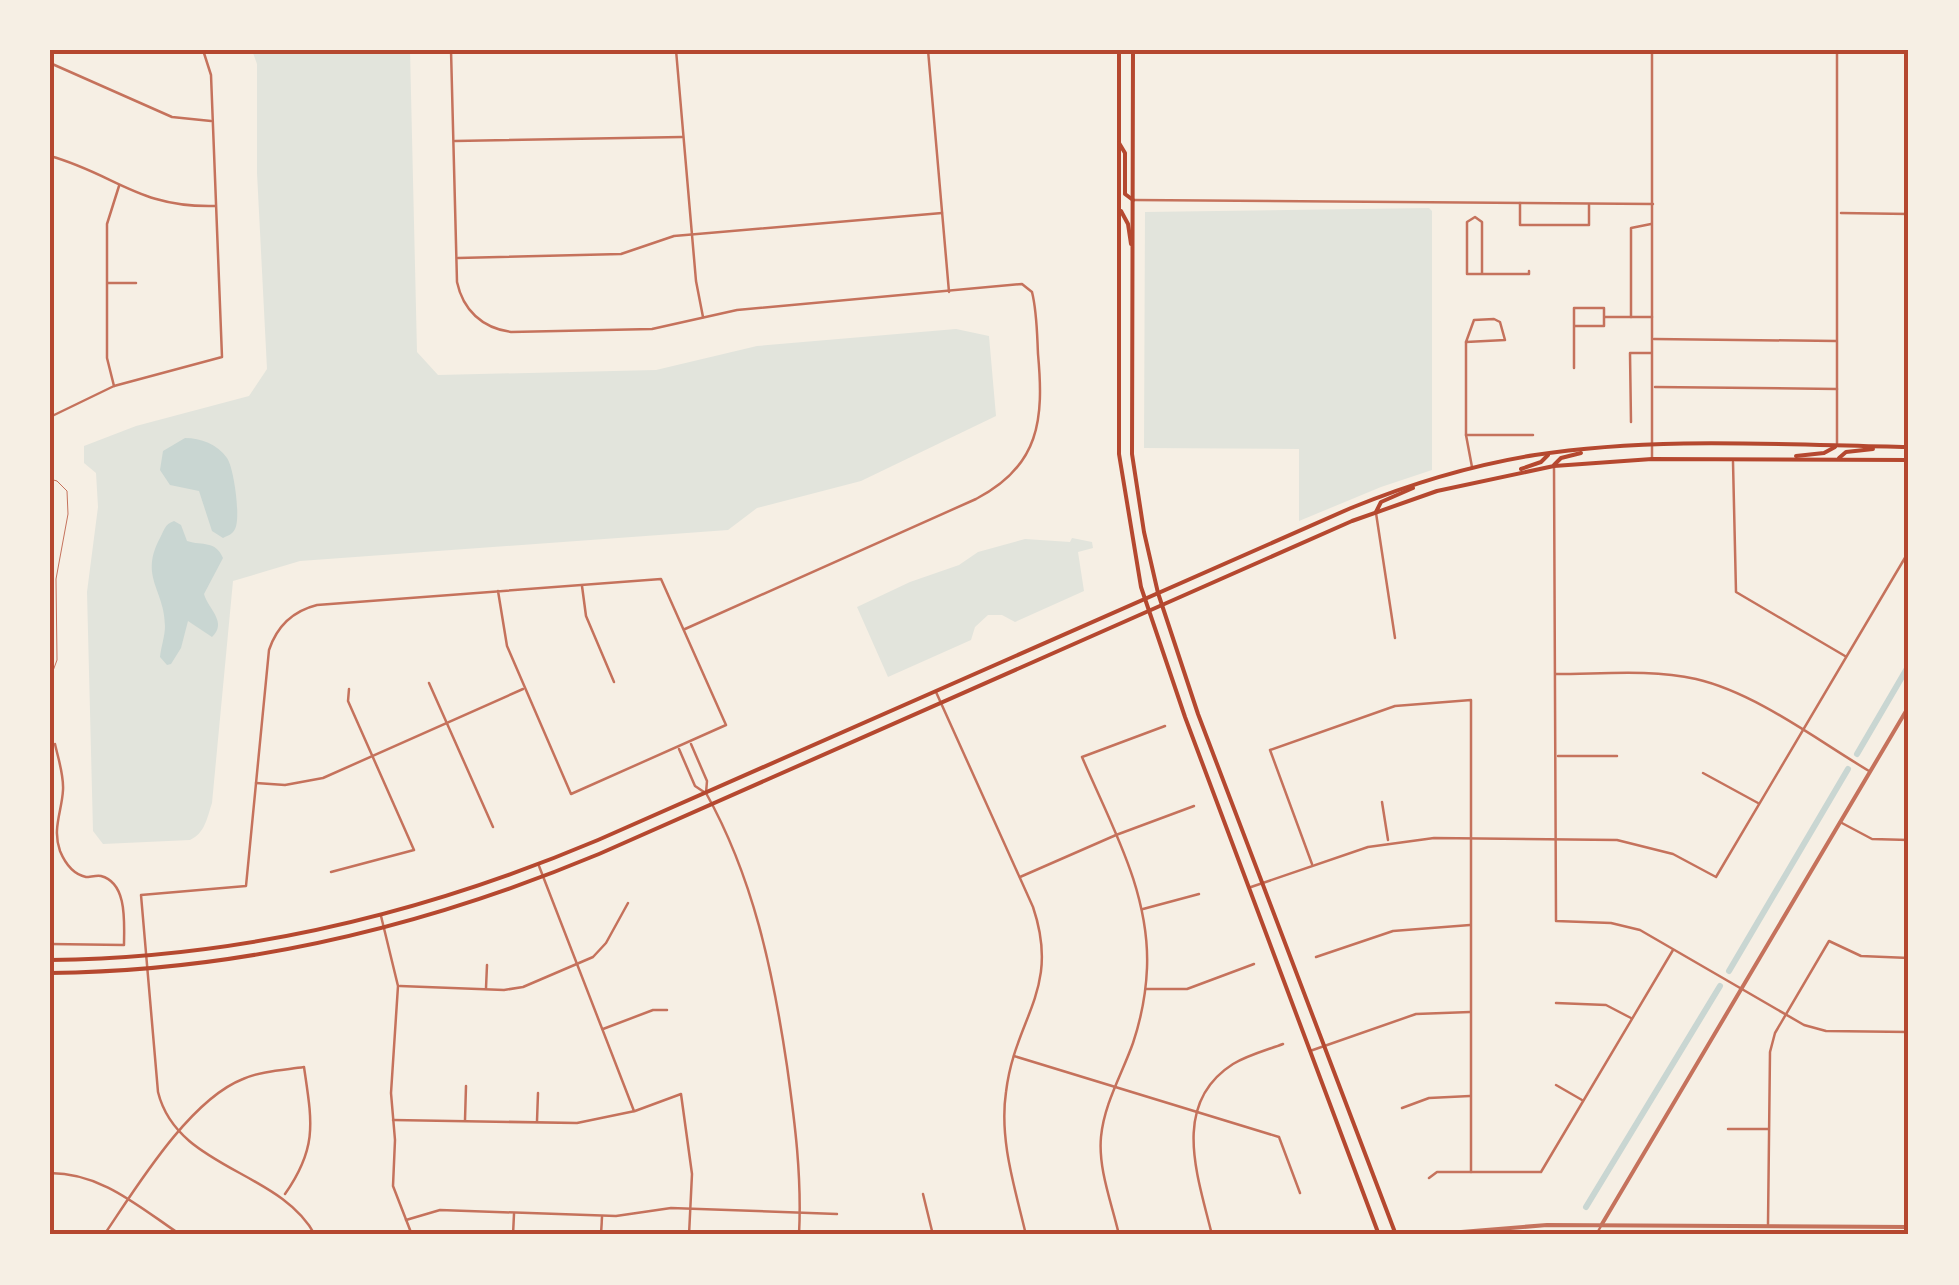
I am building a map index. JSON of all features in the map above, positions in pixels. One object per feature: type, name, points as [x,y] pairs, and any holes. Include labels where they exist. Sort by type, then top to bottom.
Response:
[{"type":"main road","points":[[1119,50],[1119,454],[1144,600],[1378,1235]]},
{"type":"main road","points":[[1133,50],[1132,454],[1144,532],[1162,607],[1198,714],[1396,1235]]},
{"type":"main road","points":[[1119,143],[1125,155],[1125,194],[1133,200]]},
{"type":"main road","points":[[1119,209],[1126,217],[1133,248]]},
{"type":"main road","points":[[50,960],[147,956],[244,944],[381,916],[539,865],[1351,508],[1472,468],[1595,448],[1652,445],[1909,447]]},
{"type":"main road","points":[[1777,459],[1824,453],[1837,446]]},
{"type":"main road","points":[[1838,459],[1846,452],[1887,447]]},
{"type":"main road","points":[[1554,466],[1564,457],[1595,448]]},
{"type":"main road","points":[[1512,473],[1541,462],[1549,454]]},
{"type":"main road","points":[[50,973],[149,969],[278,952],[456,908],[544,876],[1376,512],[1437,491],[1554,466],[1652,459],[1909,460]]},
{"type":"main road","points":[[1376,512],[1382,502],[1436,478]]},
{"type":"street","points":[[50,416],[114,386],[222,357],[211,75],[203,50]]},
{"type":"street","points":[[450,50],[459,292],[474,316],[492,328],[511,332],[645,329],[737,310],[1022,284],[1032,292],[1042,408],[1032,444],[1008,478],[976,499],[684,629]]},
{"type":"street","points":[[676,50],[703,317]]},
{"type":"street","points":[[928,50],[948,292]]},
{"type":"street","points":[[1652,50],[1652,459]]},
{"type":"street","points":[[1837,50],[1837,446]]},
{"type":"street","points":[[50,63],[172,117],[192,122],[213,121]]},
{"type":"street","points":[[453,141],[683,137]]},
{"type":"street","points":[[50,156],[164,203],[216,206]]},
{"type":"street","points":[[114,386],[107,358],[108,213],[118,186]]},
{"type":"street","points":[[1133,200],[1652,204]]},
{"type":"street","points":[[1520,203],[1520,226],[1589,225],[1589,204]]},
{"type":"street","points":[[456,258],[621,254],[664,238],[692,234],[942,213]]},
{"type":"street","points":[[1837,213],[1909,214]]},
{"type":"street","points":[[1482,274],[1482,222],[1475,216],[1467,222],[1467,274],[1482,274],[1529,274],[1529,271]]},
{"type":"street","points":[[1631,317],[1631,228],[1652,224]]},
{"type":"street","points":[[107,282],[136,282]]},
{"type":"street","points":[[1574,326],[1604,326],[1604,308],[1574,308],[1574,326],[1574,368]]},
{"type":"street","points":[[1604,317],[1653,317]]},
{"type":"street","points":[[1466,342],[1504,342],[1506,338],[1498,320],[1478,319],[1472,323],[1466,342],[1466,435],[1472,468]]},
{"type":"street","points":[[1653,339],[1838,340]]},
{"type":"street","points":[[1630,422],[1630,354],[1653,354]]},
{"type":"street","points":[[1653,387],[1838,389]]},
{"type":"street","points":[[1466,435],[1533,434]]},
{"type":"street","points":[[1733,459],[1735,590],[1846,657]]},
{"type":"street","points":[[1554,466],[1556,921],[1626,926],[1674,948],[1804,1025],[1826,1031],[1909,1032]]},
{"type":"street","points":[[1376,512],[1395,638]]},
{"type":"street","points":[[1249,888],[1388,843],[1471,838],[1636,843],[1673,854],[1716,877],[1909,551]]},
{"type":"street","points":[[315,1235],[302,1214],[283,1196],[204,1152],[164,1109],[158,1092],[142,895],[246,886],[270,650],[277,631],[291,616],[317,605],[498,591],[661,579],[726,725],[571,794],[507,646],[498,591]]},
{"type":"street","points":[[582,585],[586,616],[614,682]]},
{"type":"street","points":[[1556,674],[1663,674],[1695,679],[1746,698],[1870,771]]},
{"type":"street","points":[[429,683],[493,827]]},
{"type":"street","points":[[256,783],[285,785],[311,781],[524,688]]},
{"type":"street","points":[[331,872],[414,850],[348,701],[349,690]]},
{"type":"street","points":[[936,690],[1037,919],[1042,964],[1037,997],[1014,1056],[1006,1088],[1004,1123],[1026,1235]]},
{"type":"street","points":[[1313,865],[1270,750],[1396,706],[1471,700],[1472,1172]]},
{"type":"street","points":[[1596,1235],[1909,706]]},
{"type":"street","points":[[1119,1235],[1100,1151],[1102,1126],[1138,1029],[1146,989],[1147,949],[1142,909],[1116,835],[1082,758],[1164,726]]},
{"type":"street","points":[[690,742],[706,781],[706,792],[751,898],[772,971],[796,1132],[799,1235]]},
{"type":"street","points":[[50,944],[124,945],[122,902],[114,884],[101,876],[86,877],[70,869],[59,848],[56,820],[64,788],[55,744]]},
{"type":"street","points":[[678,747],[695,786],[706,792]]},
{"type":"street","points":[[1556,756],[1617,756]]},
{"type":"street","points":[[1702,772],[1760,803]]},
{"type":"street","points":[[1382,802],[1388,843]]},
{"type":"street","points":[[1020,878],[1116,835],[1194,806]]},
{"type":"street","points":[[1840,822],[1872,838],[1909,840]]},
{"type":"street","points":[[539,865],[635,1112]]},
{"type":"street","points":[[1142,909],[1199,894]]},
{"type":"street","points":[[398,986],[523,987],[578,966],[600,951],[628,903]]},
{"type":"street","points":[[381,916],[398,986],[392,1040],[393,1186],[412,1235]]},
{"type":"street","points":[[1316,958],[1393,931],[1471,926]]},
{"type":"street","points":[[1768,1226],[1770,1052],[1775,1033],[1829,941],[1861,956],[1909,958]]},
{"type":"street","points":[[1428,1178],[1438,1172],[1541,1172],[1674,948]]},
{"type":"street","points":[[1146,989],[1188,989],[1254,964]]},
{"type":"street","points":[[486,989],[487,965]]},
{"type":"street","points":[[1556,1003],[1606,1005],[1632,1018]]},
{"type":"street","points":[[602,1029],[653,1010],[668,1010]]},
{"type":"street","points":[[1310,1051],[1416,1014],[1471,1012]]},
{"type":"street","points":[[1212,1235],[1192,1146],[1196,1112],[1207,1090],[1223,1072],[1243,1059],[1284,1044]]},
{"type":"street","points":[[1014,1056],[1279,1137],[1300,1193]]},
{"type":"street","points":[[104,1235],[180,1129],[224,1089],[242,1079],[304,1068],[312,1120],[311,1144],[303,1167],[283,1196]]},
{"type":"street","points":[[1556,1085],[1583,1101]]},
{"type":"street","points":[[465,1120],[466,1086]]},
{"type":"street","points":[[536,1122],[538,1093]]},
{"type":"street","points":[[393,1120],[577,1122],[635,1112],[681,1094],[692,1174],[689,1235]]},
{"type":"street","points":[[1402,1108],[1429,1098],[1472,1096]]},
{"type":"street","points":[[1728,1129],[1769,1130]]},
{"type":"street","points":[[50,1173],[87,1177],[128,1199],[180,1235]]},
{"type":"street","points":[[923,1194],[933,1235]]},
{"type":"street","points":[[406,1220],[440,1210],[602,1215],[690,1208],[837,1214]]},
{"type":"street","points":[[513,1235],[514,1212]]},
{"type":"street","points":[[601,1235],[602,1215]]},
{"type":"street","points":[[1424,1235],[1519,1226],[1602,1224],[1909,1227]]},
{"type":"street","points":[[1688,1225],[1688,1235]]},
{"type":"street","points":[[1901,1227],[1901,1235]]},
{"type":"lane","points":[[50,480],[57,481],[66,492],[68,514],[56,580],[58,660],[50,679]]},
{"type":"shaded area","points":[[252,50],[410,50],[417,352],[438,375],[656,370],[757,346],[956,329],[989,336],[996,416],[861,481],[757,508],[728,530],[300,561],[233,581],[212,803],[205,824],[190,840],[103,844],[93,831],[87,592],[98,507],[96,473],[84,463],[84,446],[136,426],[249,396],[267,369],[257,173],[257,64]]},
{"type":"shaded area","points":[[1429,208],[1432,470],[1299,521],[1299,449],[1144,448],[1145,212]]},
{"type":"shaded area","points":[[185,438],[214,446],[230,463],[237,523],[233,533],[223,538],[212,531],[199,491],[170,485],[160,470],[163,451]]},
{"type":"shaded area","points":[[174,521],[181,525],[187,541],[212,546],[223,558],[204,594],[218,621],[216,631],[212,637],[188,621],[181,648],[167,665],[160,657],[164,613],[152,563],[164,530]]},
{"type":"shaded area","points":[[1072,538],[1092,542],[1093,548],[1078,552],[1084,591],[1015,622],[1002,615],[988,615],[975,627],[971,640],[888,677],[857,607],[959,565],[978,552],[1025,539],[1070,542]]},
{"type":"waterway","points":[[1857,754],[1909,665]]},
{"type":"waterway","points":[[1729,971],[1848,769]]},
{"type":"waterway","points":[[1586,1207],[1720,986]]}]
